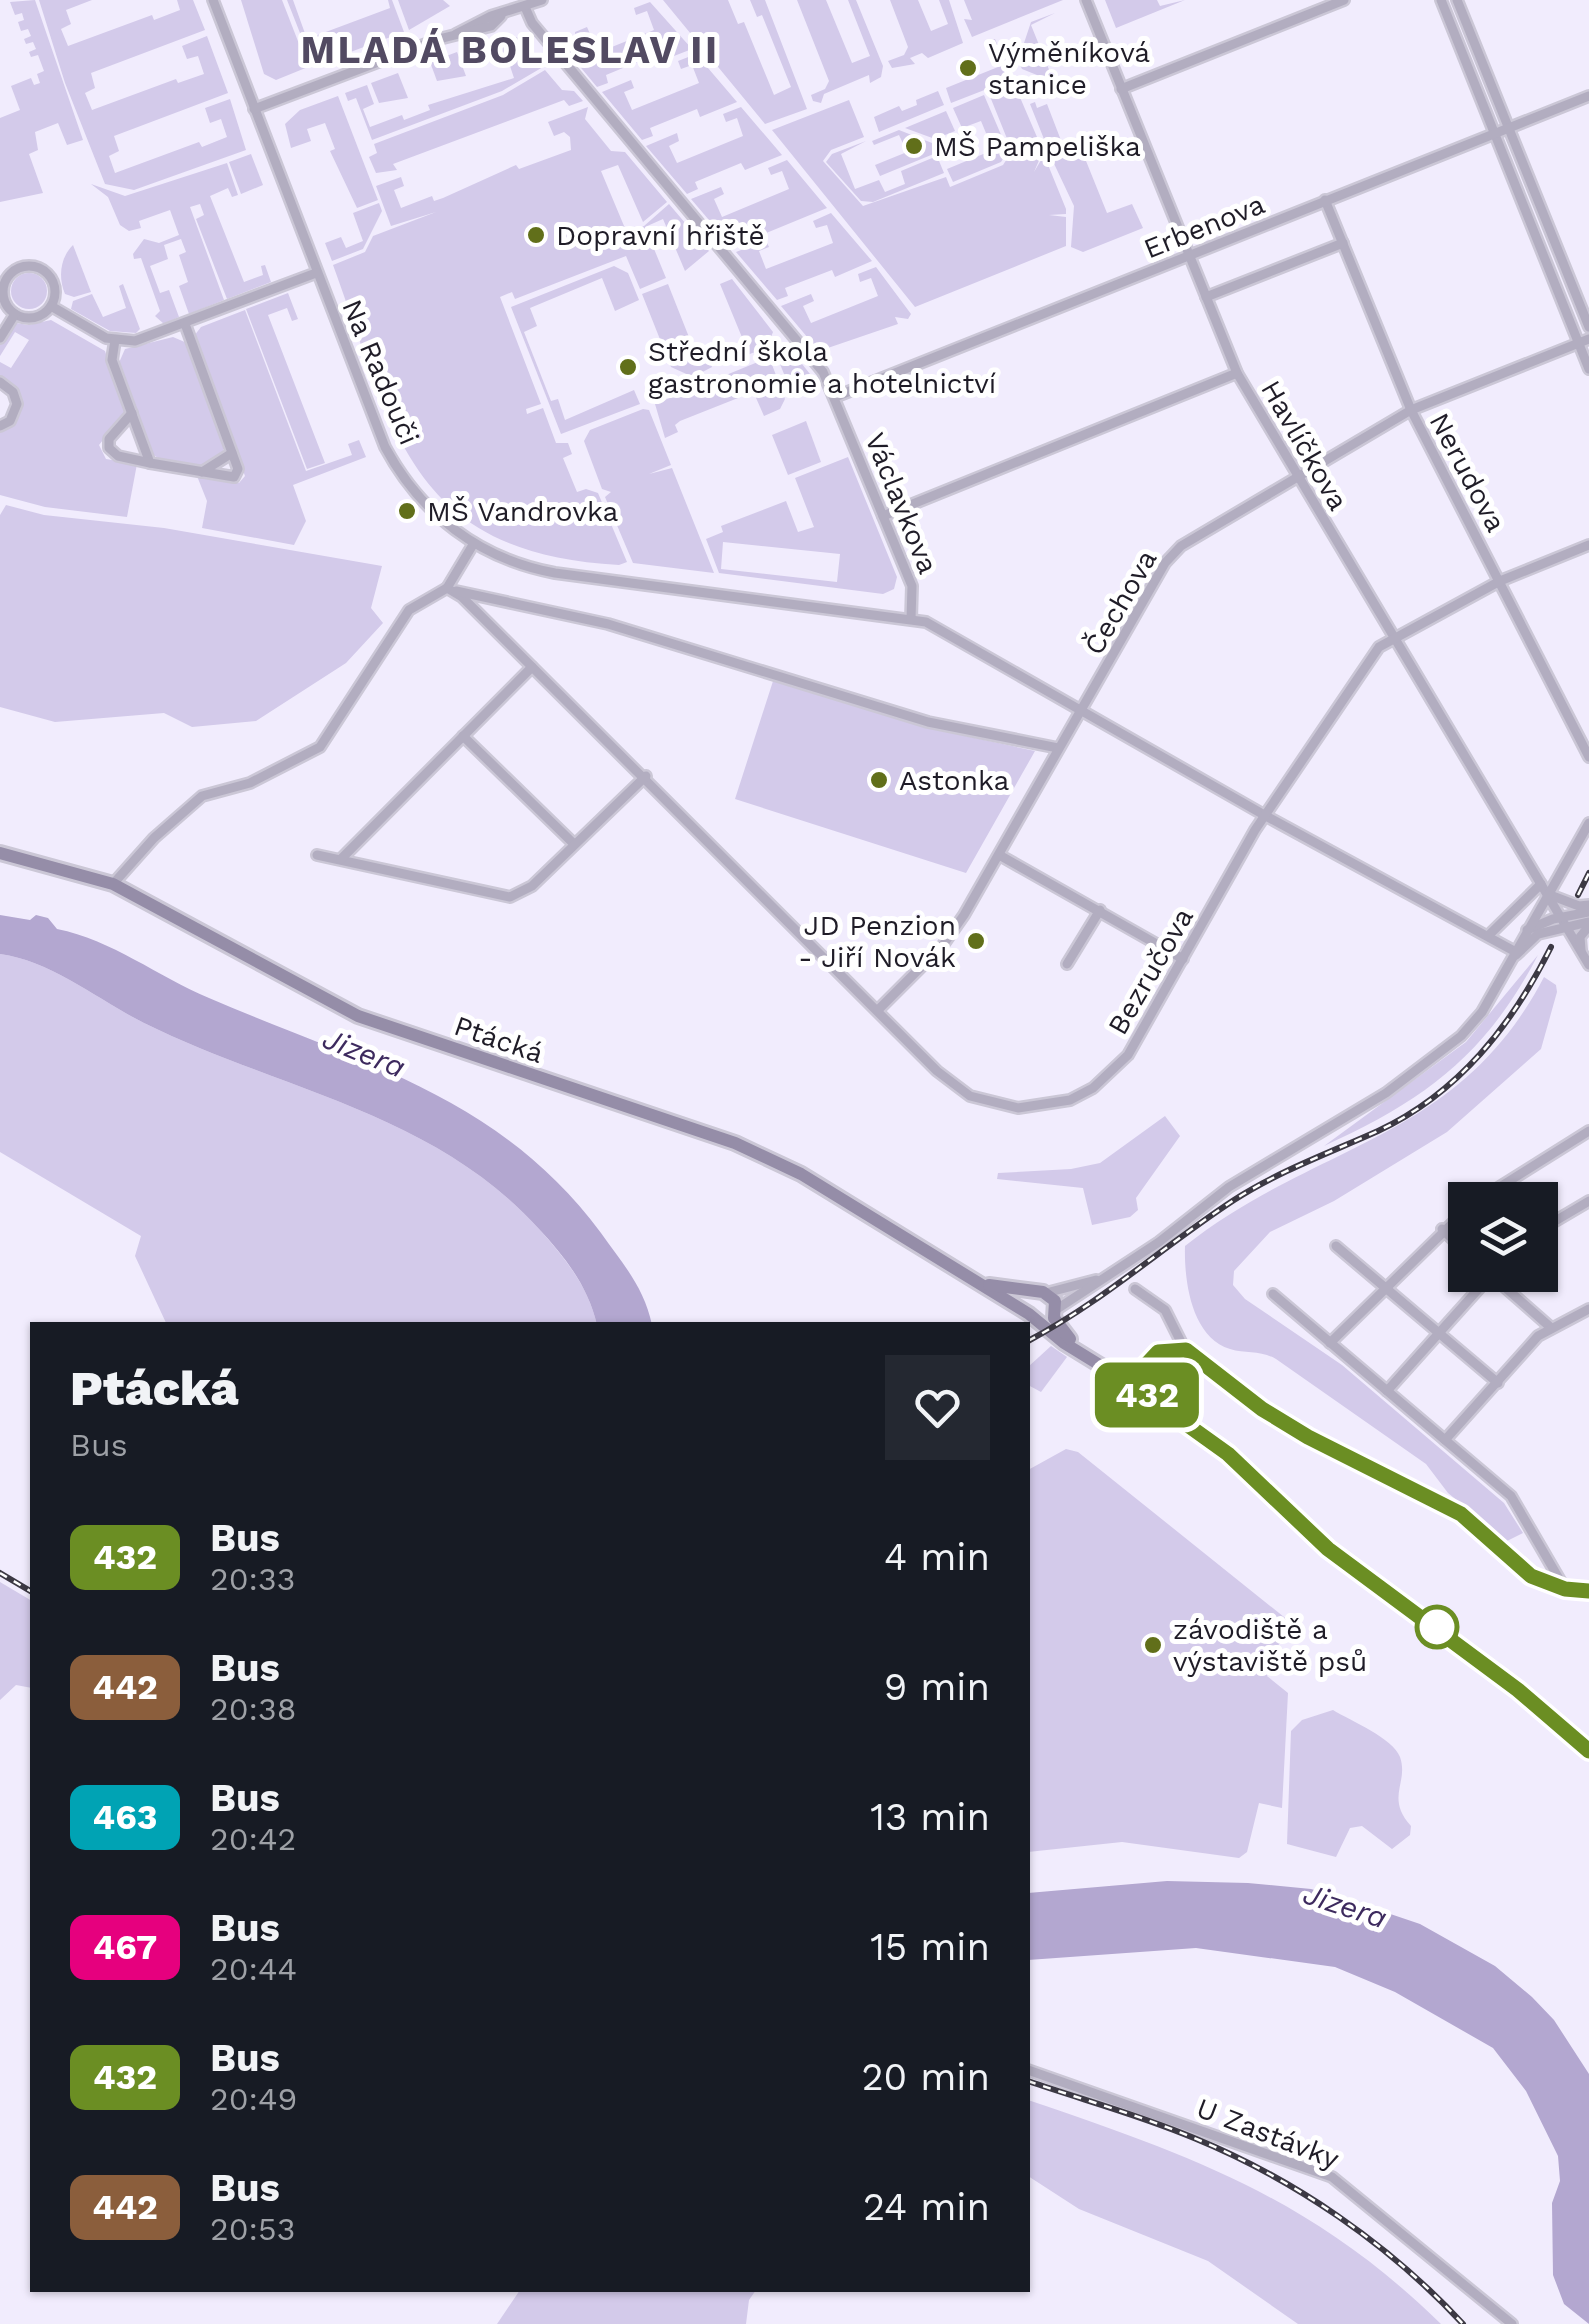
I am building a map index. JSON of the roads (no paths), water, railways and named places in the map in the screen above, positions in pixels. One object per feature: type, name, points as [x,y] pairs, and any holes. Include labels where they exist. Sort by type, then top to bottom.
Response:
[{"type":"street","name":"Na Radouči","points":[[213,0],[372,416],[398,469],[430,510],[474,543],[555,574],[910,619]]},
{"type":"street","points":[[254,109],[542,0]]},
{"type":"street","name":"Havlíčkova","points":[[1086,0],[1237,373],[1579,949]]},
{"type":"street","points":[[1121,89],[1344,0]]},
{"type":"street","points":[[1442,0],[1538,241],[1584,341],[1589,369]]},
{"type":"street","points":[[1457,0],[1589,327]]},
{"type":"street","name":"Václavkova","points":[[524,7],[532,23],[820,368],[914,594],[910,619],[943,629],[1266,816],[1514,951]]},
{"type":"street","name":"Erbenova","points":[[835,397],[1493,130],[1589,96]]},
{"type":"street","name":"Nerudova","points":[[1325,200],[1410,410],[1589,758]]},
{"type":"street","points":[[1538,241],[1553,236]]},
{"type":"street","points":[[1206,296],[1343,243]]},
{"type":"street","points":[[26,266],[46,272],[56,290],[51,306],[35,317],[15,314],[4,296],[4,273],[26,266]]},
{"type":"street","points":[[51,306],[114,340],[135,341],[316,273]]},
{"type":"street","points":[[0,338],[15,314]]},
{"type":"street","points":[[132,413],[109,439],[109,448],[118,456],[234,477],[238,469],[185,324]]},
{"type":"street","points":[[114,340],[112,360],[150,463]]},
{"type":"street","name":"Čechova","points":[[878,1010],[942,945],[1001,856],[1058,748],[1084,710],[1166,562],[1217,523],[1410,410],[1584,341]]},
{"type":"street","points":[[883,516],[1237,373]]},
{"type":"street","points":[[0,382],[12,392],[17,404],[10,421],[0,426]]},
{"type":"street","points":[[202,472],[232,453]]},
{"type":"street","points":[[113,884],[154,838],[202,796],[250,783],[320,747],[409,610],[446,588],[474,543]]},
{"type":"street","name":"Bezručova","points":[[446,588],[462,597],[646,776],[938,1071],[970,1096],[1018,1108],[1070,1100],[1093,1088],[1119,1066],[1266,816],[1383,643],[1500,581],[1589,545]]},
{"type":"street","points":[[446,588],[640,634],[928,722],[1058,748]]},
{"type":"street","points":[[341,859],[532,667]]},
{"type":"street","points":[[463,736],[574,844]]},
{"type":"street","points":[[317,855],[510,897],[532,886],[646,776]]},
{"type":"street","points":[[1103,1278],[1040,1293],[1025,1303],[1030,1314],[1044,1316],[1054,1311],[1103,1278],[1229,1187],[1338,1125],[1428,1064],[1482,1012],[1544,889],[1589,823]]},
{"type":"street","name":"Ptácká","points":[[0,853],[113,884],[358,1016],[766,1156],[1030,1314],[1064,1344],[1129,1383],[1215,1444],[1328,1549],[1518,1690],[1589,1751]]},
{"type":"street","points":[[1001,856],[1182,959]]},
{"type":"street","points":[[1544,889],[1588,916]]},
{"type":"street","points":[[1488,936],[1544,889]]},
{"type":"street","points":[[1067,964],[1100,910]]},
{"type":"street","points":[[1522,936],[1537,924],[1588,916]]},
{"type":"street","points":[[1579,949],[1588,916]]},
{"type":"street","points":[[1508,965],[1532,938],[1563,922]]},
{"type":"street","points":[[1547,931],[1579,949],[1589,965]]},
{"type":"street","points":[[1507,1182],[1589,1131]]},
{"type":"street","points":[[1558,1219],[1589,1200]]},
{"type":"street","points":[[1330,1342],[1448,1225]]},
{"type":"street","points":[[1442,1230],[1448,1235]]},
{"type":"street","points":[[1336,1246],[1498,1383]]},
{"type":"street","name":"Ptácká","points":[[976,1283],[1040,1293]]},
{"type":"street","points":[[1135,1289],[1165,1310],[1186,1350],[1262,1409],[1354,1463],[1461,1514],[1531,1576],[1565,1589],[1589,1591]]},
{"type":"street","points":[[1387,1391],[1476,1292]]},
{"type":"street","points":[[1510,1292],[1549,1326]]},
{"type":"street","points":[[1040,1293],[1055,1300],[1054,1311]]},
{"type":"street","points":[[1273,1294],[1511,1496],[1565,1589]]},
{"type":"street","points":[[1446,1440],[1549,1326],[1589,1309]]},
{"type":"street","name":"Ptácká","points":[[1054,1311],[1057,1325],[1082,1352]]},
{"type":"street","points":[[1129,1383],[1158,1352],[1186,1350]]},
{"type":"street","name":"U Zastávky","points":[[1030,2071],[1332,2177],[1512,2324]]},
{"type":"water","points":[[0,915],[30,920],[36,915],[48,918],[57,929],[97,941],[209,998],[372,1065],[472,1115],[518,1147],[561,1186],[632,1276],[651,1322],[596,1322],[582,1285],[549,1240],[497,1189],[452,1157],[352,1107],[144,1023],[38,964],[0,954]]},
{"type":"water","name":"Jizera","points":[[1167,1881],[1311,1889],[1420,1924],[1495,1966],[1554,2020],[1589,2074],[1589,2324],[1564,2304],[1553,2275],[1552,2203],[1560,2181],[1558,2156],[1526,2091],[1493,2048],[1395,1992],[1335,1967],[1196,1948],[1030,1960],[1030,1893]]},
{"type":"railway","points":[[1578,895],[1589,873]]},
{"type":"railway","points":[[1030,1340],[1083,1308],[1251,1190],[1378,1131],[1434,1097],[1458,1077],[1500,1029],[1551,947]]},
{"type":"railway","points":[[0,1573],[30,1591]]},
{"type":"railway","points":[[1030,2082],[1174,2130],[1268,2173],[1372,2241],[1463,2324]]},
{"type":"place","name":"Výměníková stanice","points":[[968,68]]},
{"type":"place","name":"MŠ Pampeliška","points":[[914,146]]},
{"type":"place","name":"Dopravní hřiště","points":[[536,235]]},
{"type":"place","name":"Střední škola gastronomie a hotelnictví","points":[[628,367]]},
{"type":"place","name":"MŠ Vandrovka","points":[[407,511]]},
{"type":"place","name":"Astonka","points":[[879,780]]},
{"type":"place","name":"JD Penzion - Jiří Novák","points":[[976,941]]},
{"type":"place","name":"závodiště a výstaviště psů","points":[[1153,1645]]},
{"type":"district","name":"MLADÁ BOLESLAV II","points":[[510,50]]}]
